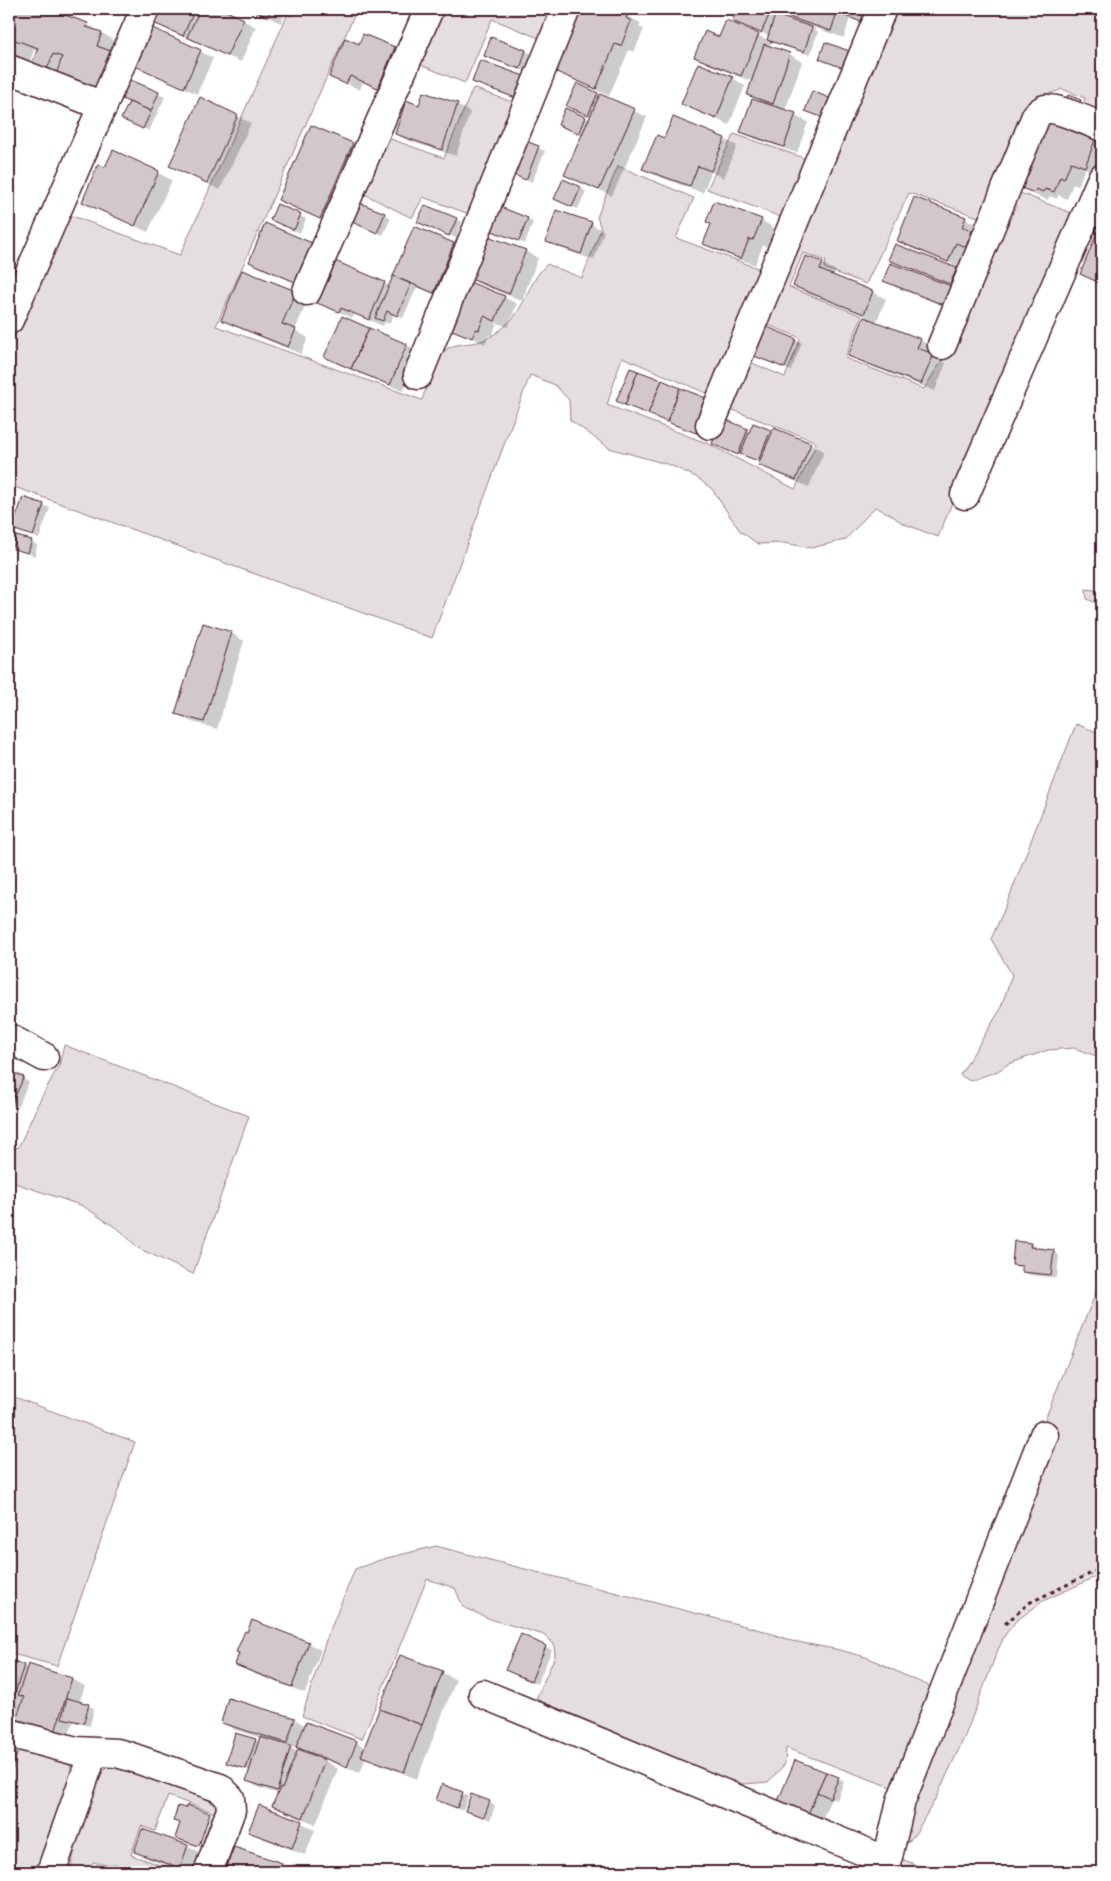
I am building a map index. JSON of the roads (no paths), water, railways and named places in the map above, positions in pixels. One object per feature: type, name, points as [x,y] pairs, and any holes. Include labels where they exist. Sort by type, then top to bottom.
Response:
[{"type":"street","points":[[9,320],[18,272],[103,106],[145,9]]},
{"type":"street","points":[[307,291],[429,9]]},
{"type":"street","points":[[418,375],[566,9]]},
{"type":"street","points":[[710,425],[882,9]]},
{"type":"street","points":[[9,69],[103,106]]},
{"type":"street","points":[[942,346],[1036,116],[1046,109],[1055,110],[1102,126]]},
{"type":"street","points":[[966,495],[1102,178]]},
{"type":"street","points":[[9,1038],[44,1057]]},
{"type":"street","points":[[483,1694],[887,1867],[901,1800],[1044,1435]]},
{"type":"street","points":[[9,1733],[63,1749],[131,1757],[220,1788],[226,1792],[230,1798],[231,1810],[208,1872]]},
{"type":"street","points":[[51,1872],[93,1753]]}]
